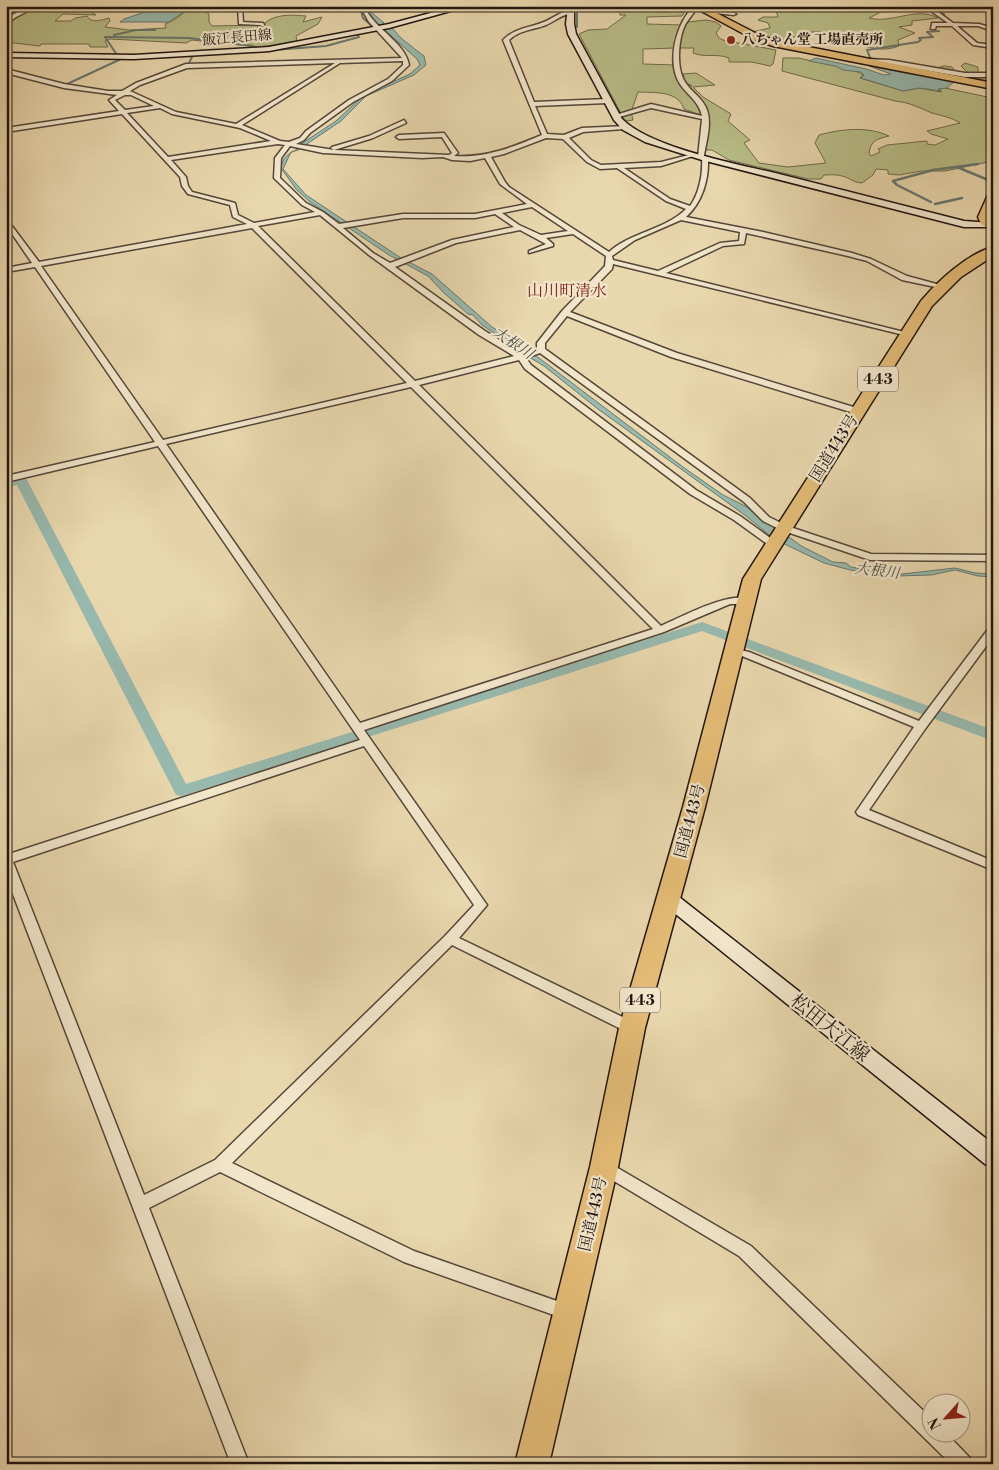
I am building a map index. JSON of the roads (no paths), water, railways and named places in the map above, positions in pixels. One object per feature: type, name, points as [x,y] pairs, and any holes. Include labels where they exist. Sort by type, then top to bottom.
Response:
[{"type":"highway","points":[[7,8],[17,6]]},
{"type":"highway","points":[[699,8],[768,42],[993,86]]},
{"type":"highway","points":[[991,226],[984,217],[984,212],[993,197]]},
{"type":"highway","name":"国道443号","points":[[532,1464],[604,1167],[632,1028],[694,807],[732,651],[752,579],[926,304],[940,286],[955,274],[993,251]]},
{"type":"main road","name":"松田大江線","points":[[668,898],[993,1157]]},
{"type":"street","points":[[6,23],[14,16],[36,6]]},
{"type":"street","points":[[240,6],[240,23],[261,24],[264,27]]},
{"type":"street","points":[[362,6],[366,17],[383,28],[406,59],[406,66],[402,72],[390,80],[358,96],[308,132],[302,139],[288,145],[278,158],[277,178],[304,204],[341,226],[371,254],[482,333],[521,357],[528,367],[693,492],[737,518],[778,536],[870,557],[897,559],[993,558]]},
{"type":"street","name":"飯江長田線","points":[[6,55],[118,57],[269,49],[383,28],[443,9],[466,6]]},
{"type":"street","points":[[928,7],[938,6]]},
{"type":"street","points":[[978,6],[993,12]]},
{"type":"street","points":[[928,7],[954,24],[975,44],[993,47]]},
{"type":"street","points":[[734,14],[699,8],[692,10],[678,40],[680,81],[695,96],[703,108],[705,118],[703,158],[706,166],[700,194],[691,208],[680,218],[664,227],[626,240],[609,258],[609,267],[592,282],[540,343],[541,350],[747,500],[766,519],[778,536]]},
{"type":"street","points":[[545,136],[506,40],[513,33],[546,23],[571,9],[570,24],[572,34],[618,120],[624,126],[647,140],[703,158],[964,224],[991,226]]},
{"type":"street","points":[[681,16],[690,16]]},
{"type":"street","points":[[933,28],[934,24],[954,24],[979,25],[993,30]]},
{"type":"street","points":[[984,46],[993,43]]},
{"type":"street","points":[[186,66],[190,54]]},
{"type":"street","points":[[406,59],[186,66],[138,84],[112,100],[183,177],[185,186],[190,192],[233,204],[235,216],[253,225],[660,630]]},
{"type":"street","points":[[867,61],[889,62],[934,70],[993,76]]},
{"type":"street","points":[[237,126],[339,62]]},
{"type":"street","points":[[934,70],[947,65]]},
{"type":"street","points":[[6,71],[64,86],[132,94],[174,113],[237,126],[254,131],[278,142],[323,152],[444,155],[470,159],[488,157],[522,147],[545,136],[566,137],[582,130],[624,126]]},
{"type":"street","points":[[533,104],[607,101]]},
{"type":"street","points":[[6,130],[158,106]]},
{"type":"street","points":[[619,115],[647,106],[667,108],[705,118]]},
{"type":"street","points":[[323,152],[371,137],[404,122],[398,135],[402,145],[394,155]]},
{"type":"street","points":[[398,137],[444,134],[455,154],[449,157]]},
{"type":"street","points":[[566,137],[594,165],[619,167],[661,164],[691,154]]},
{"type":"street","points":[[166,159],[278,142]]},
{"type":"street","points":[[488,157],[502,183],[609,258],[659,273],[900,332]]},
{"type":"street","points":[[619,167],[668,200],[691,208]]},
{"type":"street","points":[[341,226],[403,216],[475,216],[533,206]]},
{"type":"street","points":[[496,212],[551,245],[531,252]]},
{"type":"street","points":[[6,270],[321,213]]},
{"type":"street","points":[[680,218],[763,234],[850,254],[870,260],[904,278],[940,286]]},
{"type":"street","points":[[6,220],[162,443],[361,735],[481,905],[450,939],[220,1165],[139,1205]]},
{"type":"street","points":[[390,266],[454,242],[521,228]]},
{"type":"street","points":[[659,273],[722,244],[742,243],[743,231]]},
{"type":"street","points":[[540,237],[573,232]]},
{"type":"street","points":[[565,313],[674,355],[857,411]]},
{"type":"street","points":[[6,479],[414,384],[521,357],[541,350]]},
{"type":"street","points":[[240,1464],[6,860],[660,630],[729,601],[745,601]]},
{"type":"street","points":[[993,630],[921,726],[862,812],[993,866]]},
{"type":"street","points":[[732,651],[754,658],[921,726]]},
{"type":"street","points":[[450,939],[632,1028]]},
{"type":"street","points":[[220,1165],[410,1257],[570,1313]]},
{"type":"street","points":[[604,1167],[745,1251],[922,1422]]},
{"type":"street","points":[[942,1442],[964,1464]]},
{"type":"water","points":[[163,6],[192,6],[169,22],[120,22],[124,19]]},
{"type":"water","points":[[367,6],[369,6],[371,12],[384,23],[383,25],[391,27],[402,39],[424,56],[426,65],[414,75],[366,96],[341,121],[298,150],[294,151],[298,146],[336,121],[364,95],[410,74],[420,65],[417,59],[370,17]]},
{"type":"water","points":[[816,58],[884,75],[891,74],[869,66],[956,80],[947,88],[938,89],[942,91],[919,88],[903,91],[861,78],[864,75],[861,72],[843,70],[835,66],[809,61]]},
{"type":"water","name":"大根川","points":[[291,153],[283,169],[306,195],[401,258],[432,274],[492,327],[535,355],[683,467],[723,495],[745,506],[803,547],[833,562],[846,563],[851,567],[883,573],[902,574],[955,568],[975,573],[993,574],[993,577],[978,576],[955,570],[931,575],[897,576],[850,570],[824,563],[774,539],[746,516],[598,409],[544,366],[482,325],[473,315],[468,314],[443,292],[428,276],[389,255],[310,202],[296,189],[281,168],[284,159]]},
{"type":"waterway","points":[[6,15],[31,6]]},
{"type":"waterway","points":[[355,6],[360,8],[363,18],[373,27],[369,28]]},
{"type":"waterway","points":[[577,6],[577,27]]},
{"type":"waterway","points":[[944,6],[934,9],[944,14]]},
{"type":"waterway","points":[[114,35],[136,30],[155,30]]},
{"type":"waterway","points":[[871,60],[867,50],[918,42],[921,40],[919,38],[933,37],[927,32],[939,31]]},
{"type":"waterway","points":[[274,50],[326,46],[359,37],[357,34]]},
{"type":"waterway","points":[[117,55],[105,37],[189,38],[253,46]]},
{"type":"waterway","points":[[188,65],[193,55],[199,55]]},
{"type":"waterway","points":[[65,85],[121,59]]},
{"type":"waterway","points":[[931,202],[897,185],[893,181],[933,170],[978,164]]},
{"type":"waterway","points":[[957,167],[993,182]]},
{"type":"waterway","points":[[935,204],[962,198]]},
{"type":"waterway","points":[[6,484],[21,480],[182,791],[702,626],[993,736]]},
{"type":"place","name":"八ちゃん堂 工場直売所","points":[[731,40]]},
{"type":"district","name":"山川町清水","points":[[567,291]]}]
